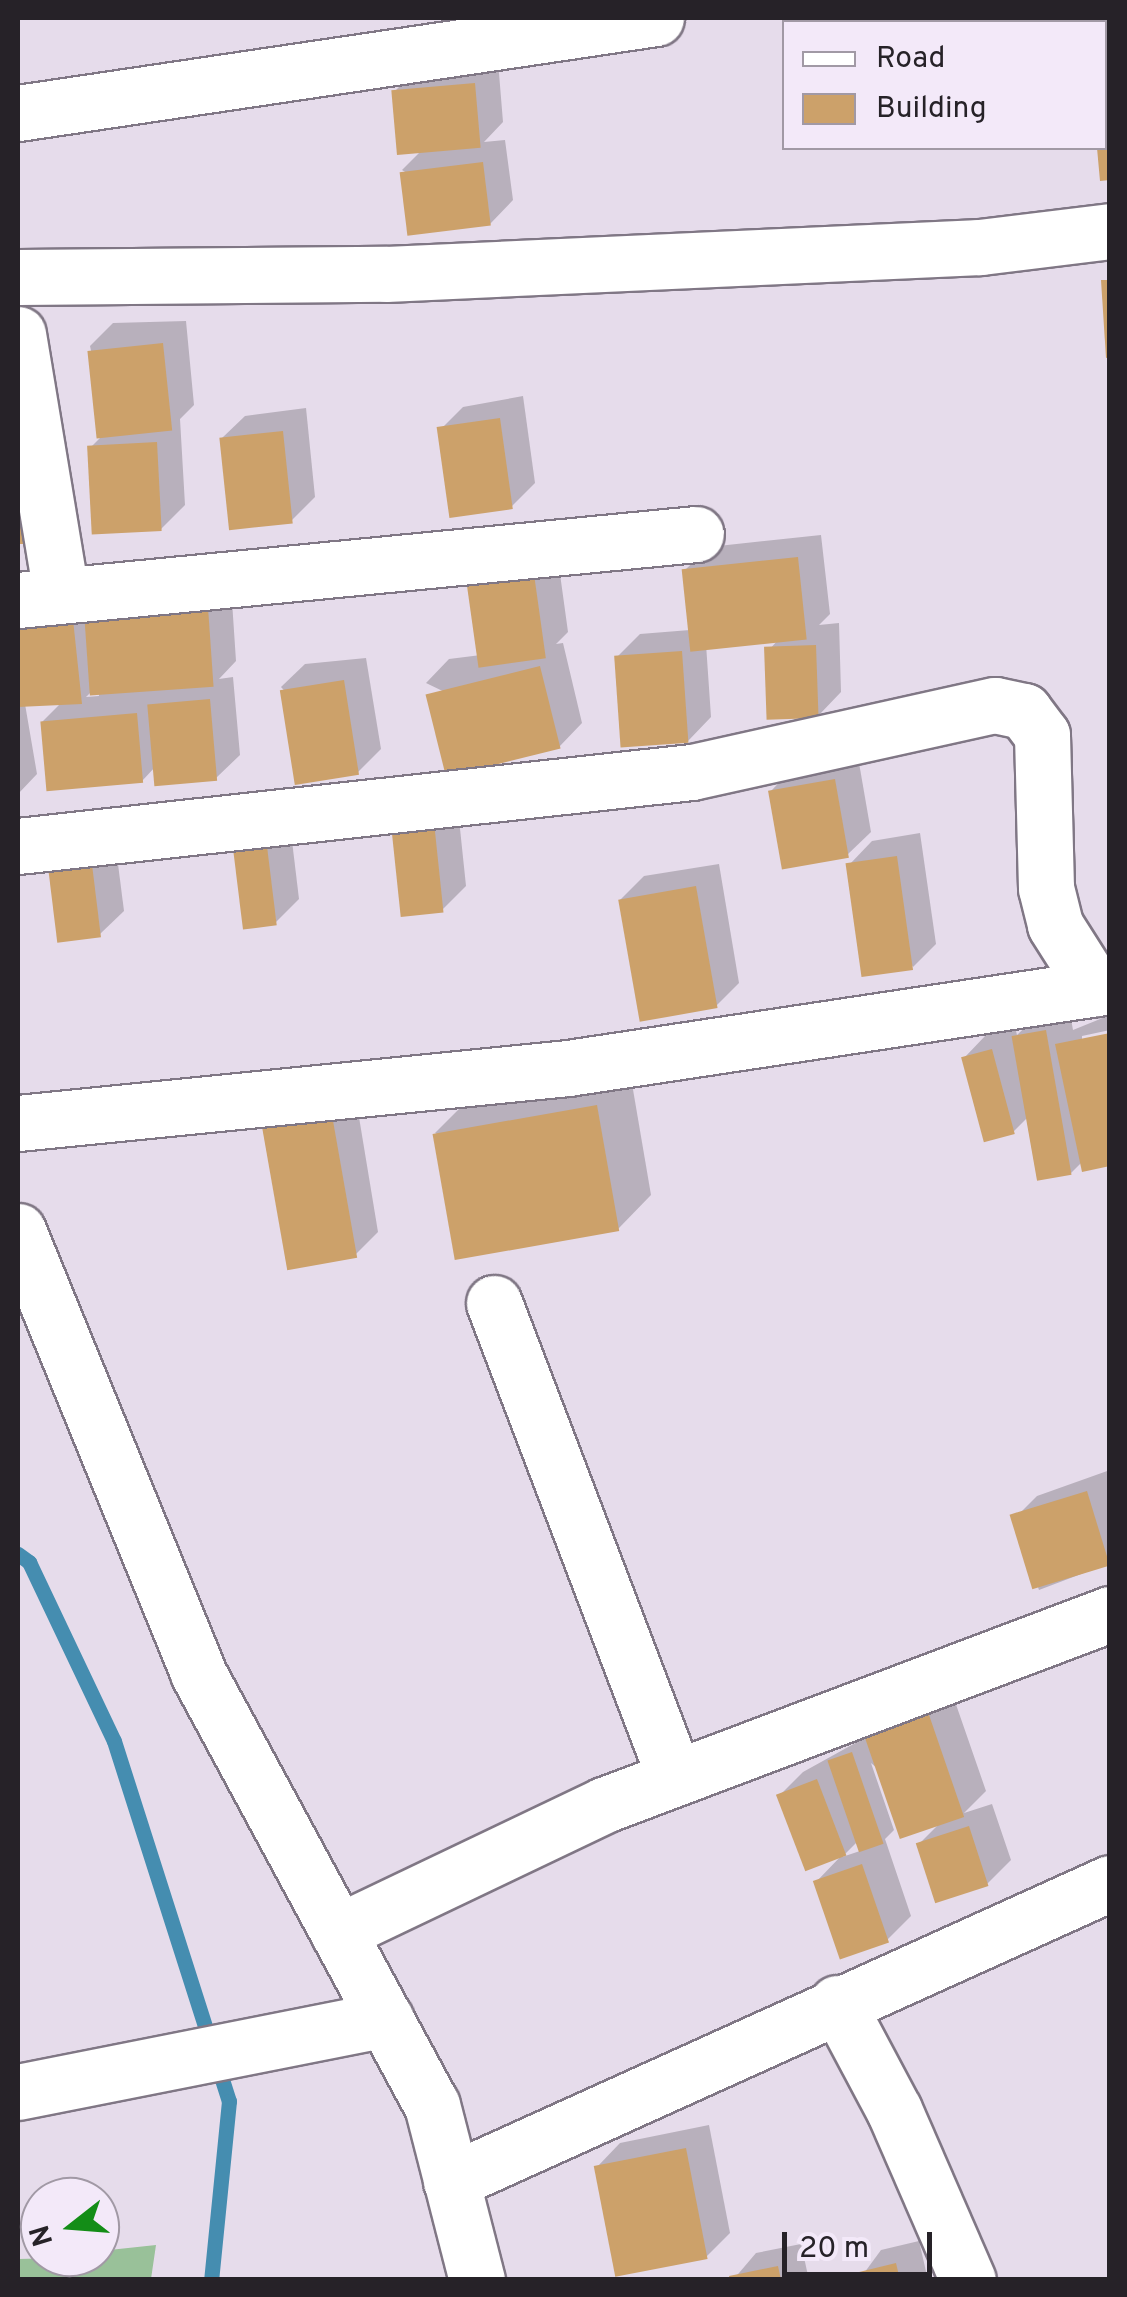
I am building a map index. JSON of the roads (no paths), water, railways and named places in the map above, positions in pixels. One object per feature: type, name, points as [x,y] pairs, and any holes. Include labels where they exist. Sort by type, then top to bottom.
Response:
[{"type":"street","points":[[18,113],[656,18]]},
{"type":"street","points":[[18,277],[406,273],[980,246],[1110,231]]},
{"type":"street","points":[[18,334],[39,597],[696,534]]},
{"type":"street","points":[[18,846],[692,772],[995,705],[1024,711],[1042,735],[1046,888],[1054,925],[1102,987],[568,1068],[18,1123]]},
{"type":"street","points":[[18,1230],[198,1673],[432,2105],[477,2280]]},
{"type":"street","points":[[494,1304],[675,1778]]},
{"type":"street","points":[[338,1932],[675,1778],[1110,1614]]},
{"type":"street","points":[[452,2181],[837,2002],[1110,1883]]},
{"type":"street","points":[[837,2002],[894,2110],[968,2280]]},
{"type":"street","points":[[18,2092],[386,2019]]},
{"type":"waterway","points":[[18,1554],[29,1562],[114,1741],[229,2101],[211,2280]]}]
